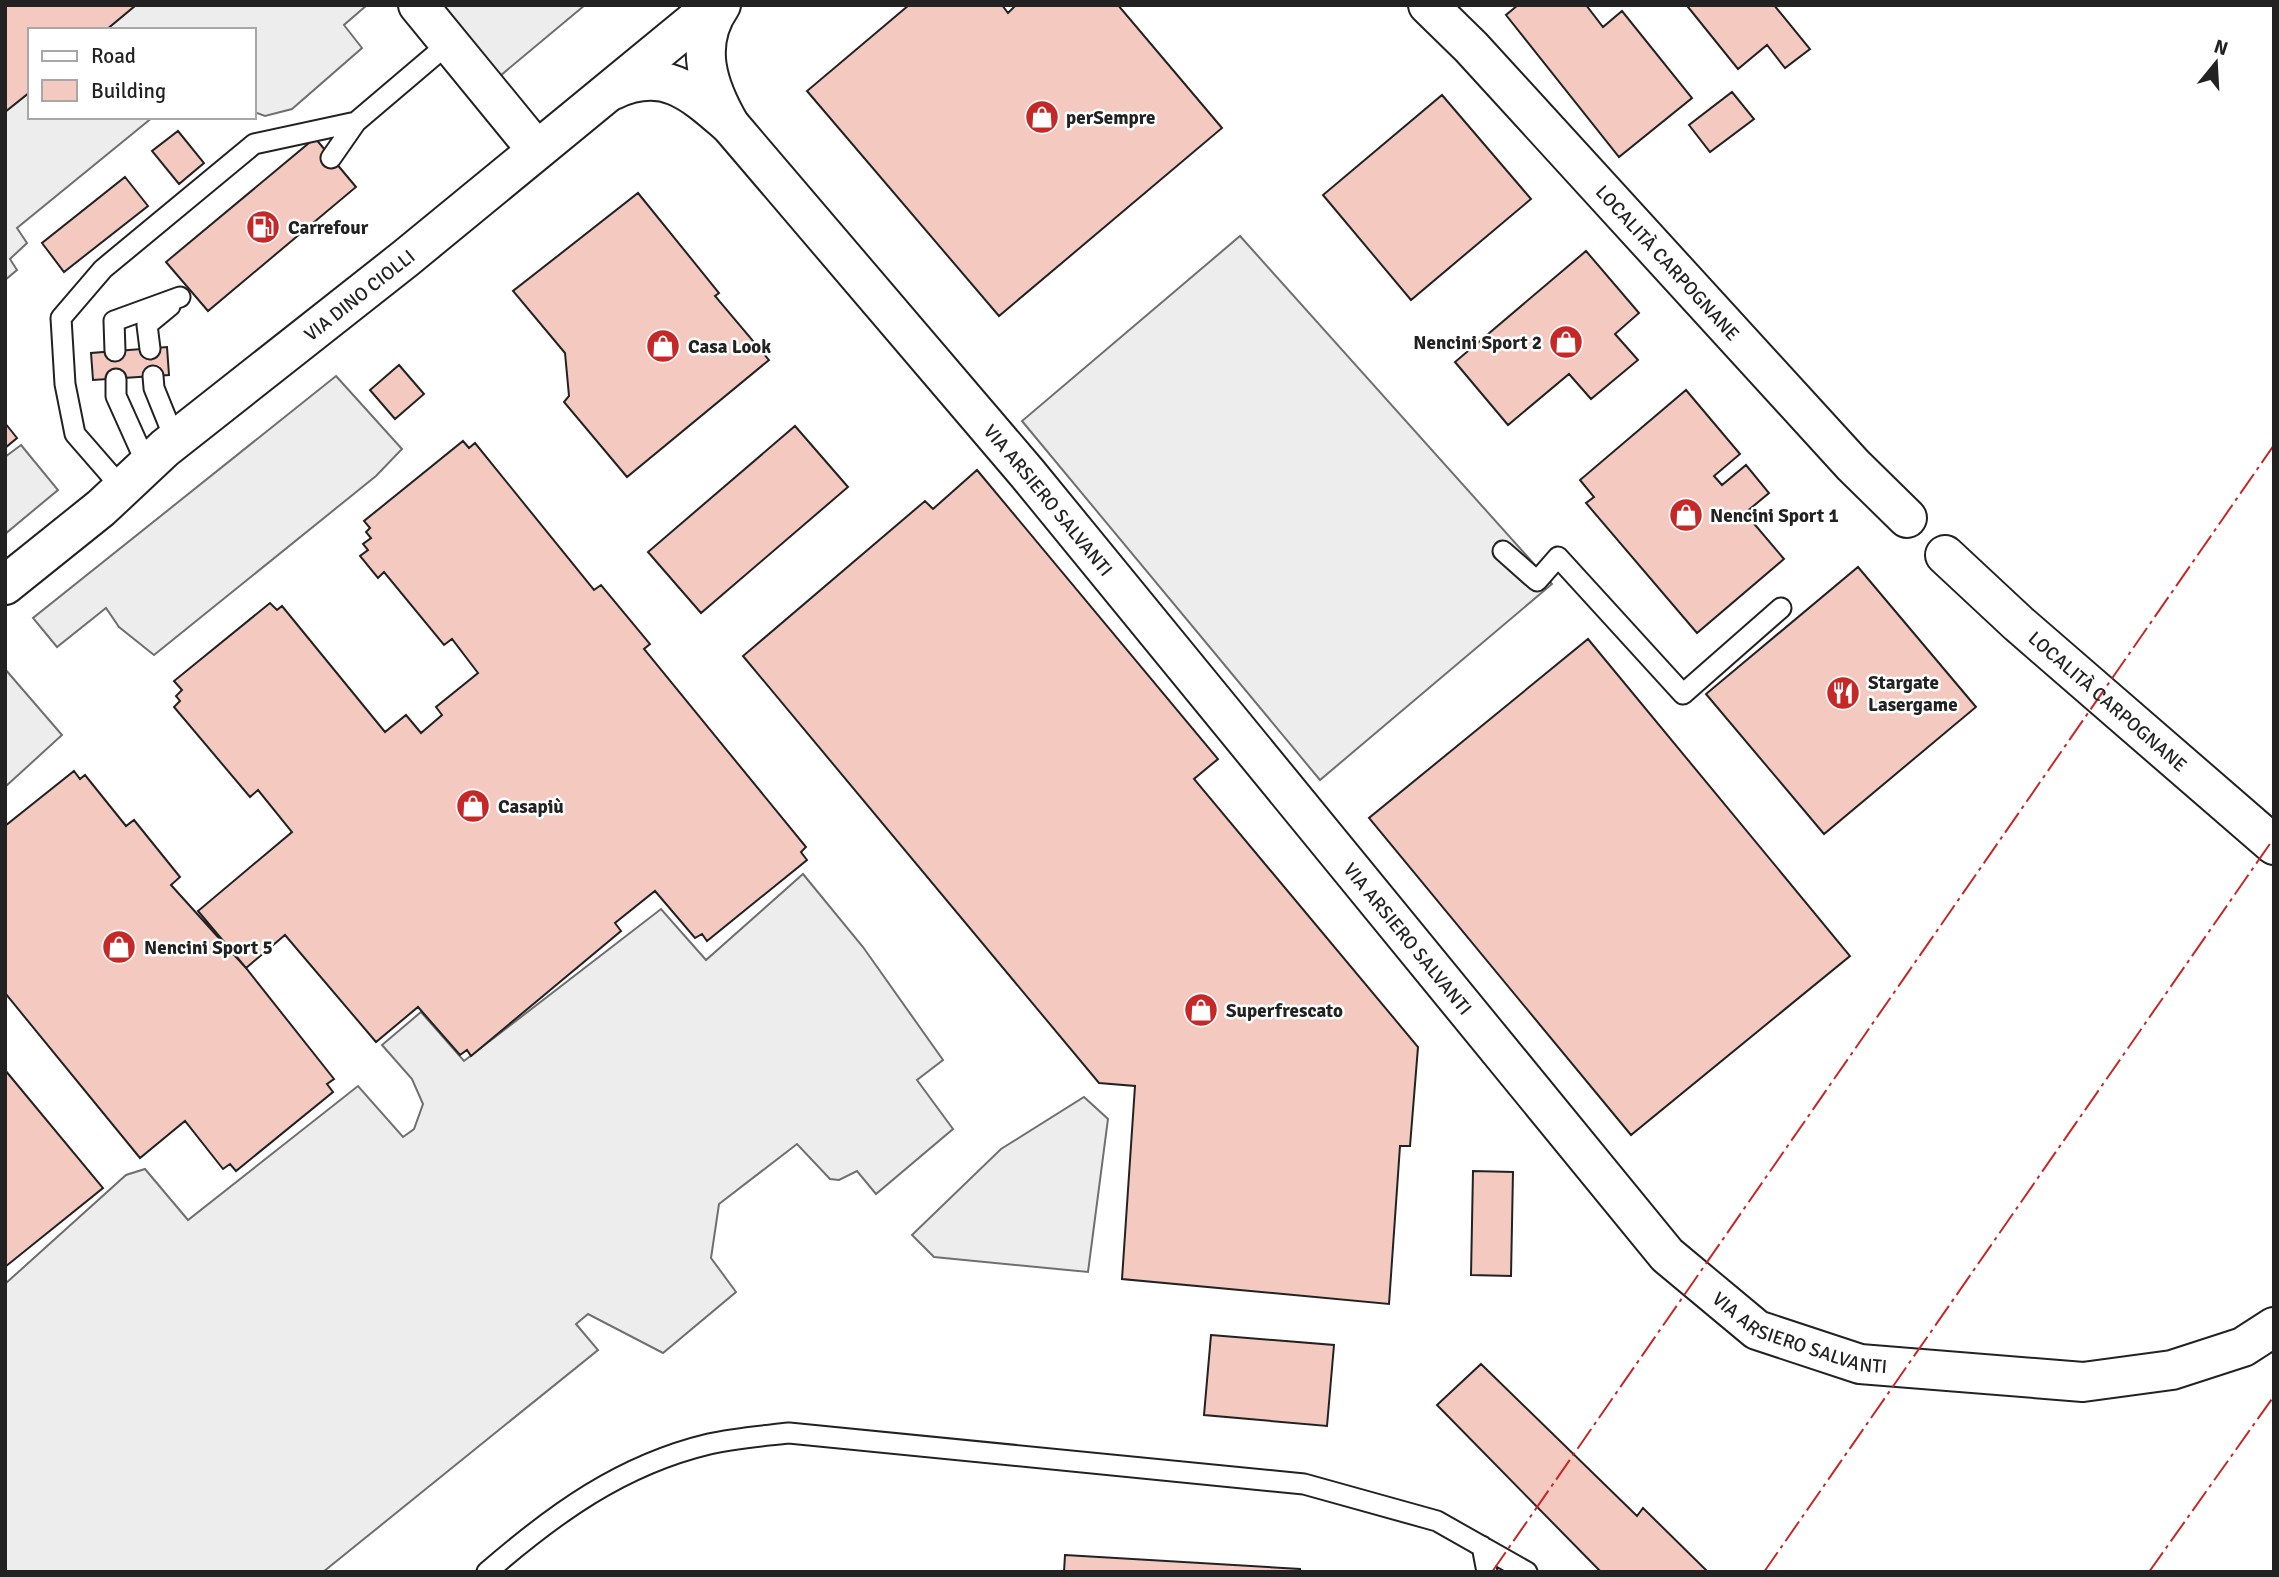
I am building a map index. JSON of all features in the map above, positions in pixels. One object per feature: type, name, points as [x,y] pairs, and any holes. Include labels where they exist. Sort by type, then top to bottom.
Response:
[{"type":"street","points":[[418,5],[536,149]]},
{"type":"street","name":"VIA DINO CIOLLI","points":[[5,585],[175,440],[406,258],[714,5]]},
{"type":"street","name":"VIA ARSIERO SALVANTI","points":[[721,5],[713,16],[704,52],[708,75],[730,125]]},
{"type":"street","name":"LOCALITÀ CARPOGNANE","points":[[1427,5],[1471,47],[1853,466],[1907,518]]},
{"type":"street","name":"VIA ARSIERO SALVANTI","points":[[604,93],[646,79],[666,81],[691,93],[730,125],[1027,473],[1667,1255],[1757,1329],[1860,1364],[2083,1382],[2172,1370],[2243,1347],[2274,1327]]},
{"type":"street","name":"LOCALITÀ CARPOGNANE","points":[[1945,555],[2019,624],[2274,845]]},
{"type":"lane","points":[[331,158],[356,122],[449,43]]},
{"type":"lane","points":[[135,476],[75,434],[65,384],[61,317],[103,269],[254,144],[356,122]]},
{"type":"lane","points":[[116,351],[114,321],[185,293],[148,325],[150,349]]},
{"type":"lane","points":[[153,376],[154,388],[175,440]]},
{"type":"lane","points":[[116,379],[116,396],[135,476]]},
{"type":"lane","points":[[1503,551],[1537,580],[1558,557],[1683,694],[1781,608]]},
{"type":"lane","points":[[486,1572],[546,1521],[624,1474],[709,1444],[789,1433],[1304,1484],[1437,1521],[1527,1572]]},
{"type":"lane","points":[[1482,1546],[1487,1572]]},
{"type":"shaded area","points":[[136,5],[367,5],[344,25],[362,48],[292,109],[265,116],[256,113],[256,28],[108,28]]},
{"type":"shaded area","points":[[442,5],[585,5],[500,76]]},
{"type":"shaded area","points":[[28,94],[28,119],[151,119],[17,228],[27,243],[10,259],[17,270],[5,280],[5,112]]},
{"type":"shaded area","points":[[1240,236],[1552,584],[1320,780],[1022,421]]},
{"type":"shaded area","points":[[336,376],[402,449],[376,476],[154,655],[119,627],[106,608],[57,647],[33,618]]},
{"type":"shaded area","points":[[21,445],[58,490],[5,534],[5,457]]},
{"type":"shaded area","points":[[5,669],[62,735],[5,787]]},
{"type":"shaded area","points":[[803,874],[863,947],[943,1060],[917,1080],[953,1129],[876,1194],[857,1171],[839,1180],[830,1179],[797,1144],[719,1204],[711,1258],[736,1292],[663,1353],[588,1314],[576,1324],[598,1350],[323,1572],[5,1572],[5,1284],[126,1175],[145,1169],[188,1220],[358,1086],[403,1137],[414,1129],[423,1104],[412,1079],[382,1045],[421,1012],[464,1061],[661,909],[706,960]]},
{"type":"shaded area","points":[[1084,1097],[1108,1119],[1088,1272],[934,1257],[912,1235],[1001,1149]]},
{"type":"building","points":[[5,5],[136,5],[108,28],[28,28],[28,94],[5,112]]},
{"type":"building","points":[[909,5],[1002,5],[1008,13],[1016,5],[1118,5],[1222,128],[999,316],[807,91]]},
{"type":"building","points":[[1518,5],[1586,5],[1603,27],[1622,11],[1692,98],[1619,157],[1506,15]]},
{"type":"building","points":[[1774,5],[1810,49],[1785,68],[1767,45],[1738,69],[1688,7]]},
{"type":"building","points":[[1732,92],[1754,119],[1710,152],[1689,125]]},
{"type":"building","points":[[1442,95],[1531,199],[1411,300],[1323,195]]},
{"type":"building","points":[[178,131],[204,163],[179,184],[152,151]]},
{"type":"building","points":[[315,138],[356,187],[208,311],[166,262]]},
{"type":"building","points":[[125,177],[148,206],[64,272],[42,243]]},
{"type":"building","points":[[638,193],[719,293],[715,296],[769,360],[627,477],[564,402],[569,396],[565,353],[513,291]]},
{"type":"building","points":[[1586,251],[1639,313],[1615,334],[1638,360],[1591,399],[1569,374],[1508,425],[1455,362]]},
{"type":"building","points":[[167,347],[169,375],[93,380],[91,353]]},
{"type":"building","points":[[399,365],[424,394],[395,419],[370,390]]},
{"type":"building","points":[[1686,390],[1740,454],[1714,476],[1722,485],[1746,465],[1769,493],[1745,513],[1784,559],[1697,633],[1586,503],[1594,497],[1580,480]]},
{"type":"building","points":[[5,423],[17,438],[5,448]]},
{"type":"building","points":[[795,426],[848,487],[701,613],[648,552]]},
{"type":"building","points":[[463,441],[469,448],[475,443],[594,590],[601,585],[650,644],[644,649],[806,847],[801,852],[807,860],[707,941],[702,934],[695,938],[655,891],[615,923],[621,931],[471,1056],[467,1050],[460,1055],[418,1007],[376,1042],[285,935],[246,968],[198,911],[292,832],[258,790],[250,797],[174,707],[180,701],[176,696],[182,690],[174,681],[270,603],[277,610],[282,606],[385,732],[406,715],[421,733],[442,715],[436,707],[478,673],[452,639],[444,645],[384,572],[378,578],[360,556],[368,550],[363,544],[371,538],[366,532],[370,528],[364,521]]},
{"type":"building","points":[[977,470],[1218,759],[1194,779],[1418,1047],[1410,1146],[1400,1146],[1389,1304],[1122,1279],[1135,1086],[1099,1083],[743,656],[925,501],[933,509]]},
{"type":"building","points":[[1858,567],[1976,707],[1824,834],[1706,694]]},
{"type":"building","points":[[1588,639],[1850,956],[1631,1135],[1369,818]]},
{"type":"building","points":[[74,771],[80,779],[85,775],[126,826],[134,820],[180,877],[171,885],[246,968],[334,1079],[327,1084],[333,1092],[236,1171],[230,1164],[223,1169],[185,1121],[140,1158],[5,993],[5,826]]},
{"type":"building","points":[[5,1070],[103,1188],[5,1267]]},
{"type":"building","points":[[1473,1171],[1513,1172],[1511,1276],[1471,1275]]},
{"type":"building","points":[[1211,1335],[1334,1345],[1327,1426],[1204,1415]]},
{"type":"building","points":[[1481,1364],[1637,1516],[1643,1508],[1708,1572],[1601,1572],[1437,1405]]},
{"type":"building","points":[[1065,1555],[1300,1569],[1300,1572],[1064,1572]]},
{"type":"power","points":[[1492,1572],[2274,445]]},
{"type":"power","points":[[1764,1572],[2274,838]]},
{"type":"power","points":[[2149,1572],[2274,1396]]},
{"type":"place","name":"perSempre","points":[[1042,117]]},
{"type":"place","name":"Carrefour","points":[[263,227]]},
{"type":"place","name":"Nencini Sport 2","points":[[1566,342]]},
{"type":"place","name":"Casa Look","points":[[663,346]]},
{"type":"place","name":"Nencini Sport 1","points":[[1686,515]]},
{"type":"place","name":"Stargate Lasergame","points":[[1843,693]]},
{"type":"place","name":"Casapiù","points":[[473,806]]},
{"type":"place","name":"Nencini Sport 5","points":[[119,947]]},
{"type":"place","name":"Superfrescato","points":[[1201,1010]]}]
